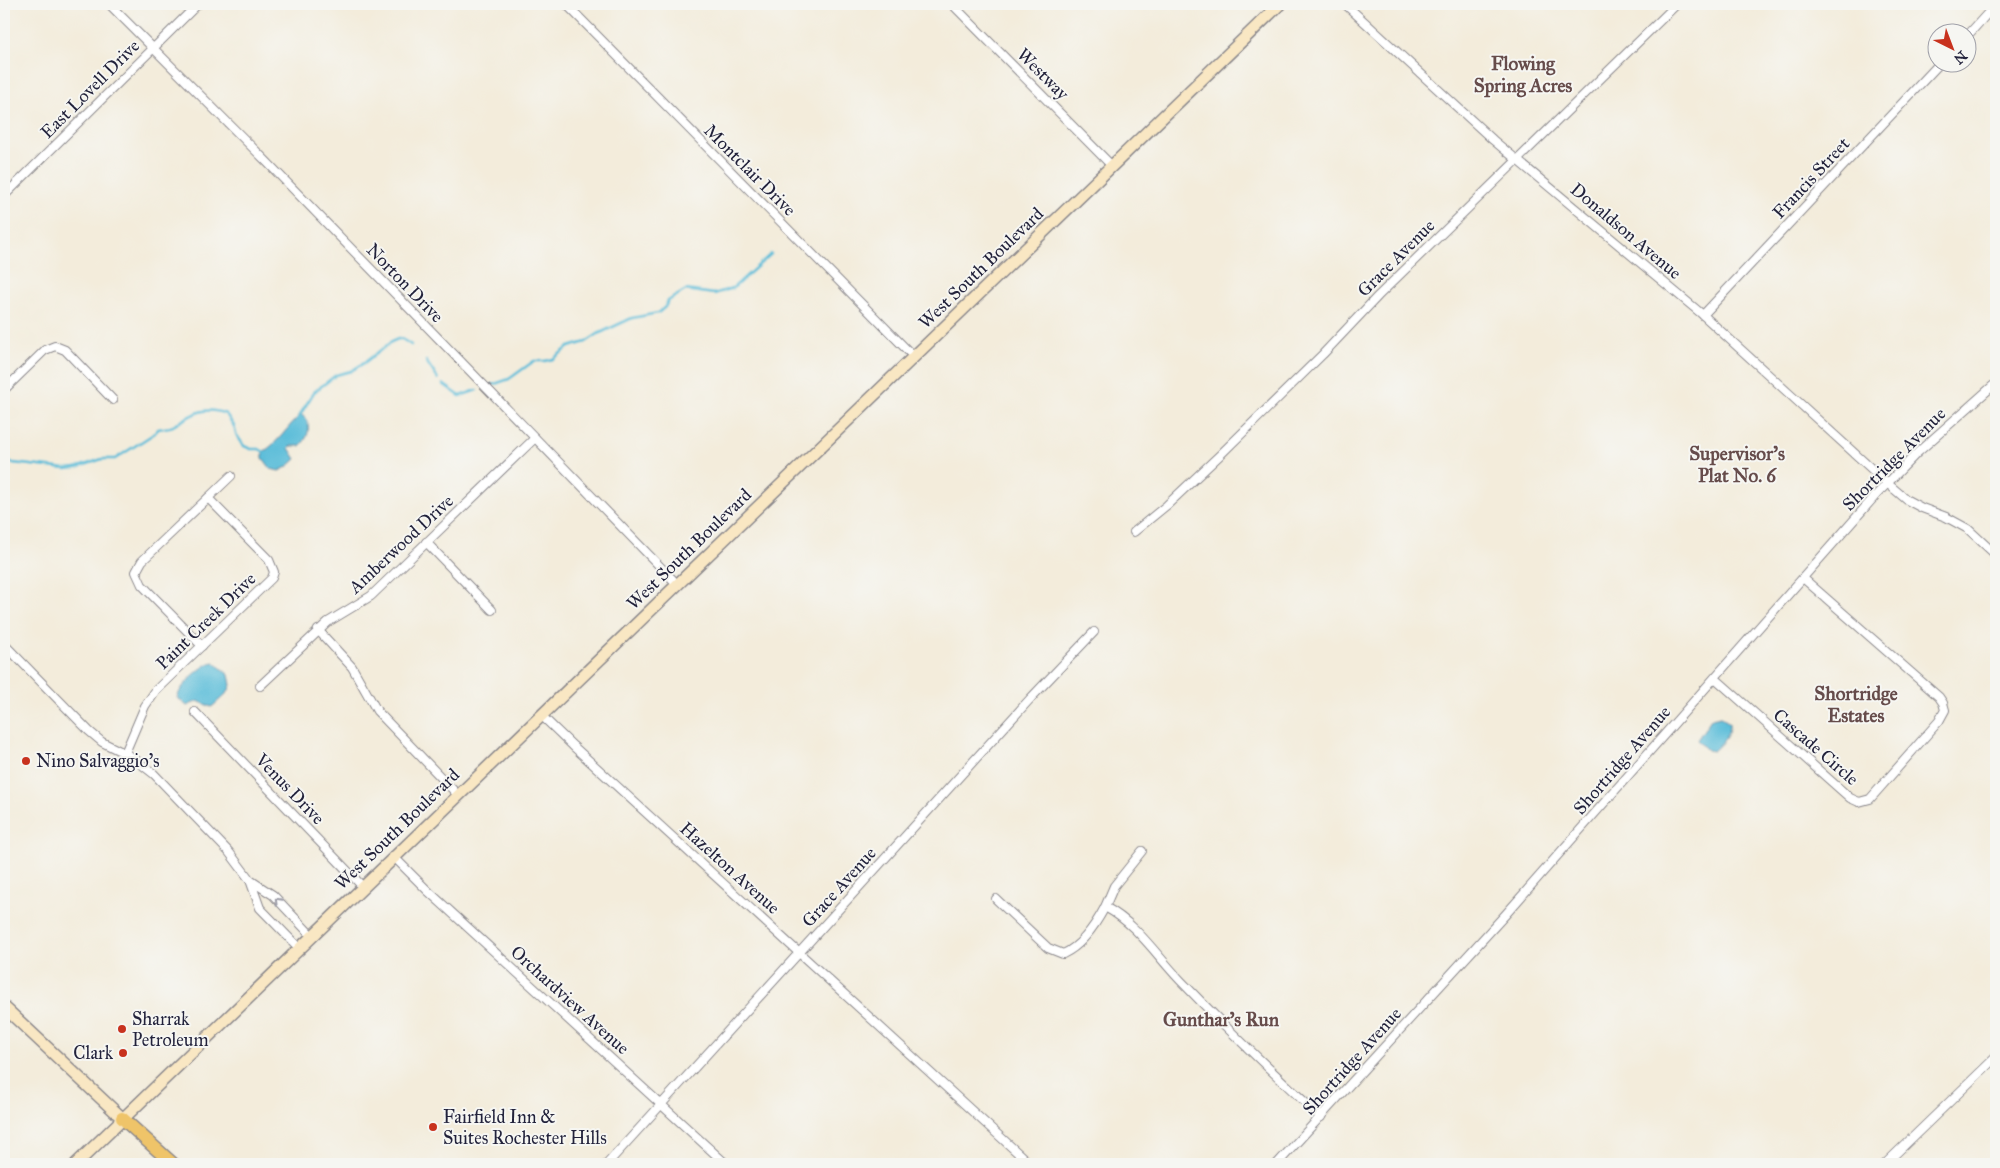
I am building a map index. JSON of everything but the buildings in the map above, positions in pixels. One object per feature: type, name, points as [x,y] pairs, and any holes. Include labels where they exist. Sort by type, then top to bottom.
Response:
[{"type":"main road","points":[[122,1118],[173,1164]]},
{"type":"street","name":"Norton Drive","points":[[109,4],[152,49],[222,116],[678,585]]},
{"type":"street","name":"East Lovell Drive","points":[[4,196],[198,4]]},
{"type":"street","name":"Montclair Drive","points":[[566,4],[914,357]]},
{"type":"street","name":"Westway","points":[[952,4],[1112,166]]},
{"type":"street","name":"West South Boulevard","points":[[76,1164],[1280,4]]},
{"type":"street","name":"Donaldson Avenue","points":[[1345,4],[1517,160],[1703,315],[1887,483],[1914,504],[1946,517],[1968,529],[1996,555]]},
{"type":"street","name":"Grace Avenue","points":[[1134,532],[1221,454],[1677,4]]},
{"type":"street","points":[[1978,24],[1996,4]]},
{"type":"street","name":"Francis Street","points":[[1703,315],[1932,72]]},
{"type":"street","points":[[4,390],[45,350],[55,346],[66,350],[113,400]]},
{"type":"street","name":"Shortridge Avenue","points":[[1277,1164],[1505,916],[1887,483],[1917,453],[1996,382]]},
{"type":"street","name":"Amberwood Drive","points":[[260,686],[332,618],[367,599],[535,438]]},
{"type":"street","points":[[202,646],[142,585],[136,572],[142,561],[231,476]]},
{"type":"street","name":"Paint Creek Drive","points":[[125,753],[149,699],[268,583],[274,572],[269,560],[208,498]]},
{"type":"street","points":[[426,542],[492,610]]},
{"type":"street","name":"Cascade Circle","points":[[1715,678],[1850,798],[1859,802],[1870,799],[1939,721],[1945,710],[1943,702],[1939,697],[1803,578]]},
{"type":"street","points":[[318,630],[352,667],[377,711],[458,795]]},
{"type":"street","name":"Grace Avenue","points":[[607,1164],[1036,693],[1094,632]]},
{"type":"street","points":[[4,644],[89,731],[102,742],[143,764],[154,774],[229,852],[250,880],[260,908],[299,948]]},
{"type":"street","name":"Venus Drive","points":[[195,712],[363,887]]},
{"type":"street","name":"Hazelton Avenue","points":[[542,716],[572,746],[1030,1164]]},
{"type":"street","points":[[996,899],[1048,948],[1063,954],[1076,946],[1095,923],[1120,877],[1142,851]]},
{"type":"street","name":"Orchardview Avenue","points":[[394,857],[427,890],[726,1164]]},
{"type":"street","points":[[250,880],[272,895],[312,936]]},
{"type":"street","points":[[1105,907],[1133,925],[1163,962],[1230,1032],[1321,1117]]},
{"type":"street","points":[[4,1007],[122,1118]]},
{"type":"street","points":[[1886,1164],[1996,1056]]},
{"type":"water","points":[[301,414],[307,421],[308,434],[300,446],[291,446],[289,448],[296,459],[279,471],[271,469],[263,458],[263,452],[274,444]]},
{"type":"water","points":[[214,662],[229,675],[231,685],[228,692],[211,707],[198,701],[187,706],[178,698],[182,688],[198,671]]},
{"type":"water","points":[[1721,717],[1729,723],[1727,735],[1713,751],[1707,750],[1697,740],[1711,719]]},
{"type":"waterway","points":[[492,385],[509,379],[534,361],[553,359],[569,347],[586,342],[598,334],[632,318],[658,313],[665,307],[668,301],[686,290],[714,294],[733,288],[771,254]]},
{"type":"waterway","points":[[300,415],[314,392],[336,375],[351,371],[398,339],[402,339],[411,345]]},
{"type":"waterway","points":[[426,361],[438,379]]},
{"type":"waterway","points":[[443,384],[460,396],[477,390]]},
{"type":"waterway","points":[[4,462],[66,469],[76,468],[102,459],[115,459],[155,433],[157,429],[171,427],[198,412],[204,411],[218,411],[226,414],[244,446],[251,449],[259,449],[266,453]]},
{"type":"place","name":"Nino Salvaggio's","points":[[26,761]]},
{"type":"place","name":"Sharrak Petroleum","points":[[122,1029]]},
{"type":"place","name":"Clark","points":[[123,1053]]},
{"type":"place","name":"Fairfield Inn & Suites Rochester Hills","points":[[433,1127]]},
{"type":"district","name":"Flowing Spring Acres","points":[[1523,74]]},
{"type":"district","name":"Supervisor's Plat No. 6","points":[[1737,464]]},
{"type":"district","name":"Shortridge Estates","points":[[1856,704]]},
{"type":"district","name":"Gunthar's Run","points":[[1221,1019]]}]
